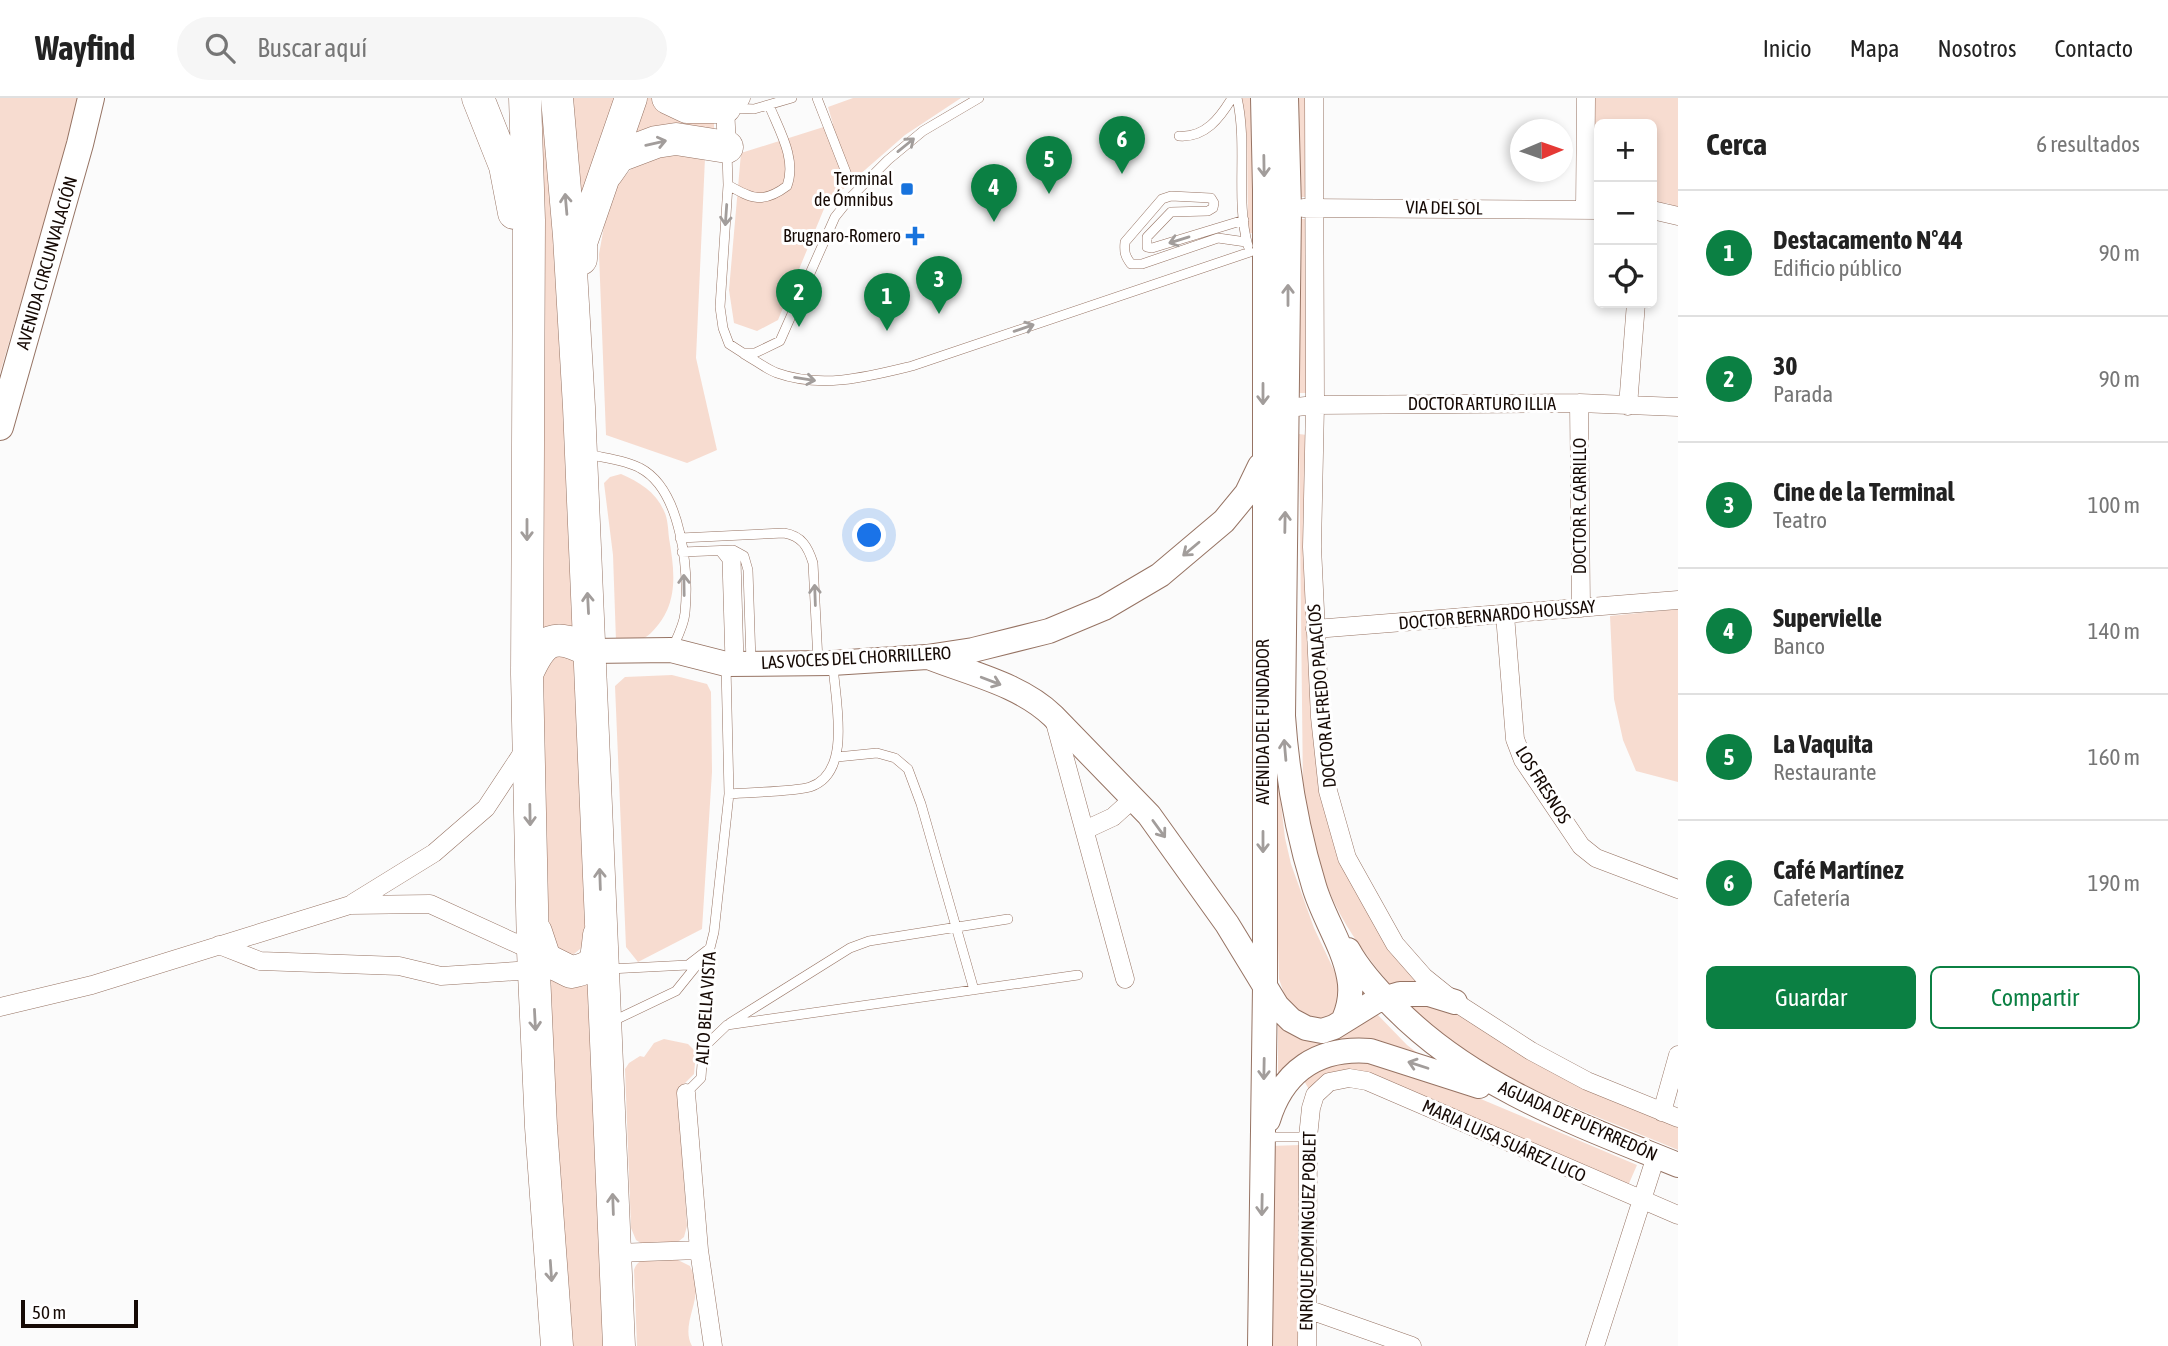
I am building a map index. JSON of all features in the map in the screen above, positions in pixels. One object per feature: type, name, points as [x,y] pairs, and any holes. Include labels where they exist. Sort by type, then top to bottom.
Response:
[{"type":"highway","points":[[478,98],[505,166],[513,202],[527,461]]},
{"type":"highway","points":[[525,98],[529,220],[527,674],[533,961],[541,1127],[557,1346]]},
{"type":"highway","points":[[557,98],[569,236],[579,407]]},
{"type":"highway","points":[[619,1346],[606,1025],[592,970],[601,918],[579,407],[581,243],[631,98]]},
{"type":"highway","points":[[668,98],[687,107],[730,101]]},
{"type":"highway","points":[[601,179],[619,156],[656,142],[676,139],[727,147]]},
{"type":"highway","points":[[527,674],[538,649],[550,642],[572,641],[590,651]]},
{"type":"highway","points":[[532,903],[537,939],[545,959],[571,972],[592,970]]},
{"type":"main road","name":"AVENIDA CIRCUNVALACIÓN","points":[[0,427],[91,98]]},
{"type":"main road","name":"AVENIDA DEL FUNDADOR","points":[[1260,1346],[1265,987],[1263,98]]},
{"type":"main road","name":"AVENIDA DEL FUNDADOR","points":[[1286,98],[1289,208],[1283,716],[1291,791],[1314,888]]},
{"type":"main road","name":"LAS VOCES DEL CHORRILLERO","points":[[590,651],[671,650],[736,664],[825,663],[927,657],[973,650],[1049,631],[1104,608],[1160,575],[1224,521],[1247,493],[1263,459]]},
{"type":"main road","points":[[927,657],[1013,689],[1043,706],[1054,716],[1134,798],[1227,924],[1265,987],[1291,1020],[1306,1028],[1322,1031],[1385,998],[1400,994],[1429,993],[1455,1002]]},
{"type":"main road","name":"AGUADA DE PUEYRREDÓN","points":[[1314,888],[1354,961],[1385,998],[1440,1049],[1529,1103],[1667,1161]]},
{"type":"main road","points":[[1314,888],[1349,975],[1351,992],[1344,1019]]},
{"type":"main road","points":[[1263,1137],[1273,1104],[1296,1072],[1327,1053],[1351,1049],[1391,1056],[1529,1103]]},
{"type":"street","name":"DOCTOR ALFREDO PALACIOS","points":[[1314,98],[1315,405],[1312,547],[1315,629],[1328,791],[1347,858],[1395,944],[1424,977],[1455,1002],[1531,1051],[1576,1075],[1670,1115]]},
{"type":"street","points":[[1586,98],[1592,210]]},
{"type":"street","points":[[727,147],[730,101]]},
{"type":"street","name":"VIA DEL SOL","points":[[1289,208],[1592,210]]},
{"type":"street","points":[[1657,212],[1678,216]]},
{"type":"street","points":[[1628,406],[1636,308]]},
{"type":"street","name":"DOCTOR ARTURO ILLIA","points":[[1287,408],[1315,405],[1580,403],[1678,407]]},
{"type":"street","name":"DOCTOR R. CARRILLO","points":[[1580,403],[1581,608]]},
{"type":"street","name":"DOCTOR BERNARDO HOUSSAY","points":[[1315,629],[1678,600]]},
{"type":"street","name":"LOS FRESNOS","points":[[1505,615],[1515,739],[1523,760],[1581,846],[1596,858],[1678,889]]},
{"type":"street","points":[[1054,716],[1125,979]]},
{"type":"street","points":[[0,1007],[92,985],[350,905],[434,853],[485,808],[528,744]]},
{"type":"street","points":[[1084,830],[1113,817],[1134,798]]},
{"type":"street","points":[[350,905],[430,904],[533,961]]},
{"type":"street","points":[[219,945],[260,961],[399,966],[441,976],[533,961]]},
{"type":"street","points":[[1670,1115],[1678,1055]]},
{"type":"street","name":"MARIA LUISA SUÁREZ LUCO","points":[[1329,1082],[1349,1078],[1367,1081],[1678,1215]]},
{"type":"street","name":"ENRIQUE DOMINGUEZ POBLET","points":[[1307,1346],[1308,1137],[1315,1095],[1329,1082]]},
{"type":"street","name":"ALTO BELLA VISTA","points":[[686,1093],[699,1250],[713,1346]]},
{"type":"street","points":[[1595,1346],[1641,1201],[1667,1161]]},
{"type":"street","points":[[615,1253],[699,1250]]},
{"type":"street","points":[[1307,1309],[1412,1346]]},
{"type":"lane","points":[[730,101],[741,110],[792,98]]},
{"type":"lane","points":[[817,98],[849,180]]},
{"type":"lane","points":[[743,353],[755,353],[780,341],[835,218],[851,197],[888,160],[923,131],[979,98]]},
{"type":"lane","points":[[1179,136],[1201,132],[1221,116],[1235,98]]},
{"type":"lane","points":[[1235,98],[1242,117],[1246,242],[1264,296]]},
{"type":"lane","points":[[728,185],[750,198],[778,193],[787,186],[791,176],[791,162],[769,105]]},
{"type":"lane","points":[[727,147],[728,185],[720,307],[723,328],[729,344],[743,353],[776,373],[806,380],[838,381],[869,377],[912,366],[1250,252]]},
{"type":"lane","points":[[1244,220],[1152,248],[1147,247],[1147,237],[1171,212],[1208,211],[1213,208],[1211,198],[1171,196],[1161,199],[1125,242],[1124,250],[1125,257],[1132,264],[1142,264],[1218,238],[1246,242]]},
{"type":"lane","points":[[580,452],[640,467],[657,482],[672,502],[682,552],[685,615],[671,650]]},
{"type":"lane","points":[[680,538],[793,534],[809,549],[813,563],[837,757],[833,767],[822,780],[809,787],[729,794]]},
{"type":"lane","points":[[724,551],[736,664]]},
{"type":"lane","points":[[682,552],[739,552],[746,562],[736,664]]},
{"type":"lane","name":"ALTO BELLA VISTA","points":[[686,1093],[701,1078],[710,947],[714,932],[729,794],[736,664]]},
{"type":"lane","points":[[837,757],[877,753],[895,758],[908,769],[921,804],[974,990]]},
{"type":"lane","points":[[704,1047],[727,1025],[850,948],[869,941],[1008,919]]},
{"type":"lane","points":[[592,970],[688,965],[710,947]]},
{"type":"lane","points":[[606,1025],[676,991],[695,970],[710,947]]},
{"type":"lane","points":[[727,1025],[1078,975]]},
{"type":"lane","points":[[1263,1137],[1308,1137]]},
{"type":"shaded area","points":[[0,98],[81,98],[0,373]]},
{"type":"shaded area","points":[[532,98],[549,98],[582,635],[536,640]]},
{"type":"shaded area","points":[[572,98],[622,98],[589,191],[581,190]]},
{"type":"shaded area","points":[[640,98],[654,98],[714,120],[714,135],[625,146]]},
{"type":"shaded area","points":[[853,98],[961,98],[905,135],[826,204],[778,320],[757,331],[734,323],[729,290],[741,153],[833,124],[828,107]]},
{"type":"shaded area","points":[[1241,98],[1255,98],[1254,233],[1250,233],[1248,228],[1247,139]]},
{"type":"shaded area","points":[[1299,98],[1309,98],[1309,197],[1299,197]]},
{"type":"shaded area","points":[[1594,98],[1678,98],[1678,208],[1667,203],[1657,203],[1657,119],[1594,119]]},
{"type":"shaded area","points":[[672,152],[705,158],[696,358],[717,450],[687,463],[606,435],[599,254],[610,193],[632,168]]},
{"type":"shaded area","points":[[1299,219],[1308,219],[1309,393],[1299,393]]},
{"type":"shaded area","points":[[1299,434],[1307,435],[1339,857],[1356,893],[1387,945],[1424,987],[1392,988],[1368,957],[1334,902],[1323,876],[1312,834],[1303,792]]},
{"type":"shaded area","points":[[621,474],[646,488],[661,504],[667,521],[673,564],[673,588],[666,612],[651,633],[631,642],[616,641],[613,555],[604,483],[610,477]]},
{"type":"shaded area","points":[[1678,609],[1678,782],[1636,771],[1623,740],[1614,699],[1610,616]]},
{"type":"shaded area","points":[[550,650],[574,654],[587,934],[586,944],[574,954],[559,950],[549,940],[542,673]]},
{"type":"shaded area","points":[[672,675],[707,684],[711,692],[712,772],[702,929],[638,962],[626,947],[615,686],[625,677]]},
{"type":"shaded area","points":[[1276,763],[1285,838],[1291,864],[1314,928],[1340,983],[1339,1011],[1312,1024],[1287,1002],[1279,979],[1274,799]]},
{"type":"shaded area","points":[[597,975],[611,1346],[564,1346],[550,979],[562,982]]},
{"type":"shaded area","points":[[1401,999],[1446,1008],[1574,1082],[1678,1126],[1678,1150],[1496,1071],[1441,1036]]},
{"type":"shaded area","points":[[1376,1013],[1407,1045],[1433,1065],[1371,1045],[1278,1084],[1278,1025],[1295,1036]]},
{"type":"shaded area","points":[[664,1039],[688,1044],[696,1052],[694,1074],[678,1090],[687,1226],[684,1237],[674,1245],[647,1247],[636,1240],[631,1228],[625,1069],[640,1056],[644,1057],[654,1043]]},
{"type":"shaded area","points":[[1360,1057],[1431,1078],[1637,1165],[1627,1188],[1372,1077],[1310,1091],[1300,1074]]},
{"type":"shaded area","points":[[1300,1145],[1299,1346],[1268,1346],[1270,1146]]},
{"type":"shaded area","points":[[672,1257],[690,1266],[695,1279],[696,1288],[688,1332],[692,1346],[637,1346],[634,1270],[644,1259]]},
{"type":"place","name":"Café Martínez","points":[[1122,174]]},
{"type":"place","name":"Terminal de Ómnibus","points":[[907,189]]},
{"type":"place","name":"La Vaquita","points":[[1049,194]]},
{"type":"place","name":"Supervielle","points":[[994,222]]},
{"type":"place","name":"Brugnaro-Romero","points":[[915,236]]},
{"type":"place","name":"Cine de la Terminal","points":[[939,314]]},
{"type":"place","name":"30","points":[[799,327]]},
{"type":"place","name":"Destacamento N°44","points":[[887,331]]}]
